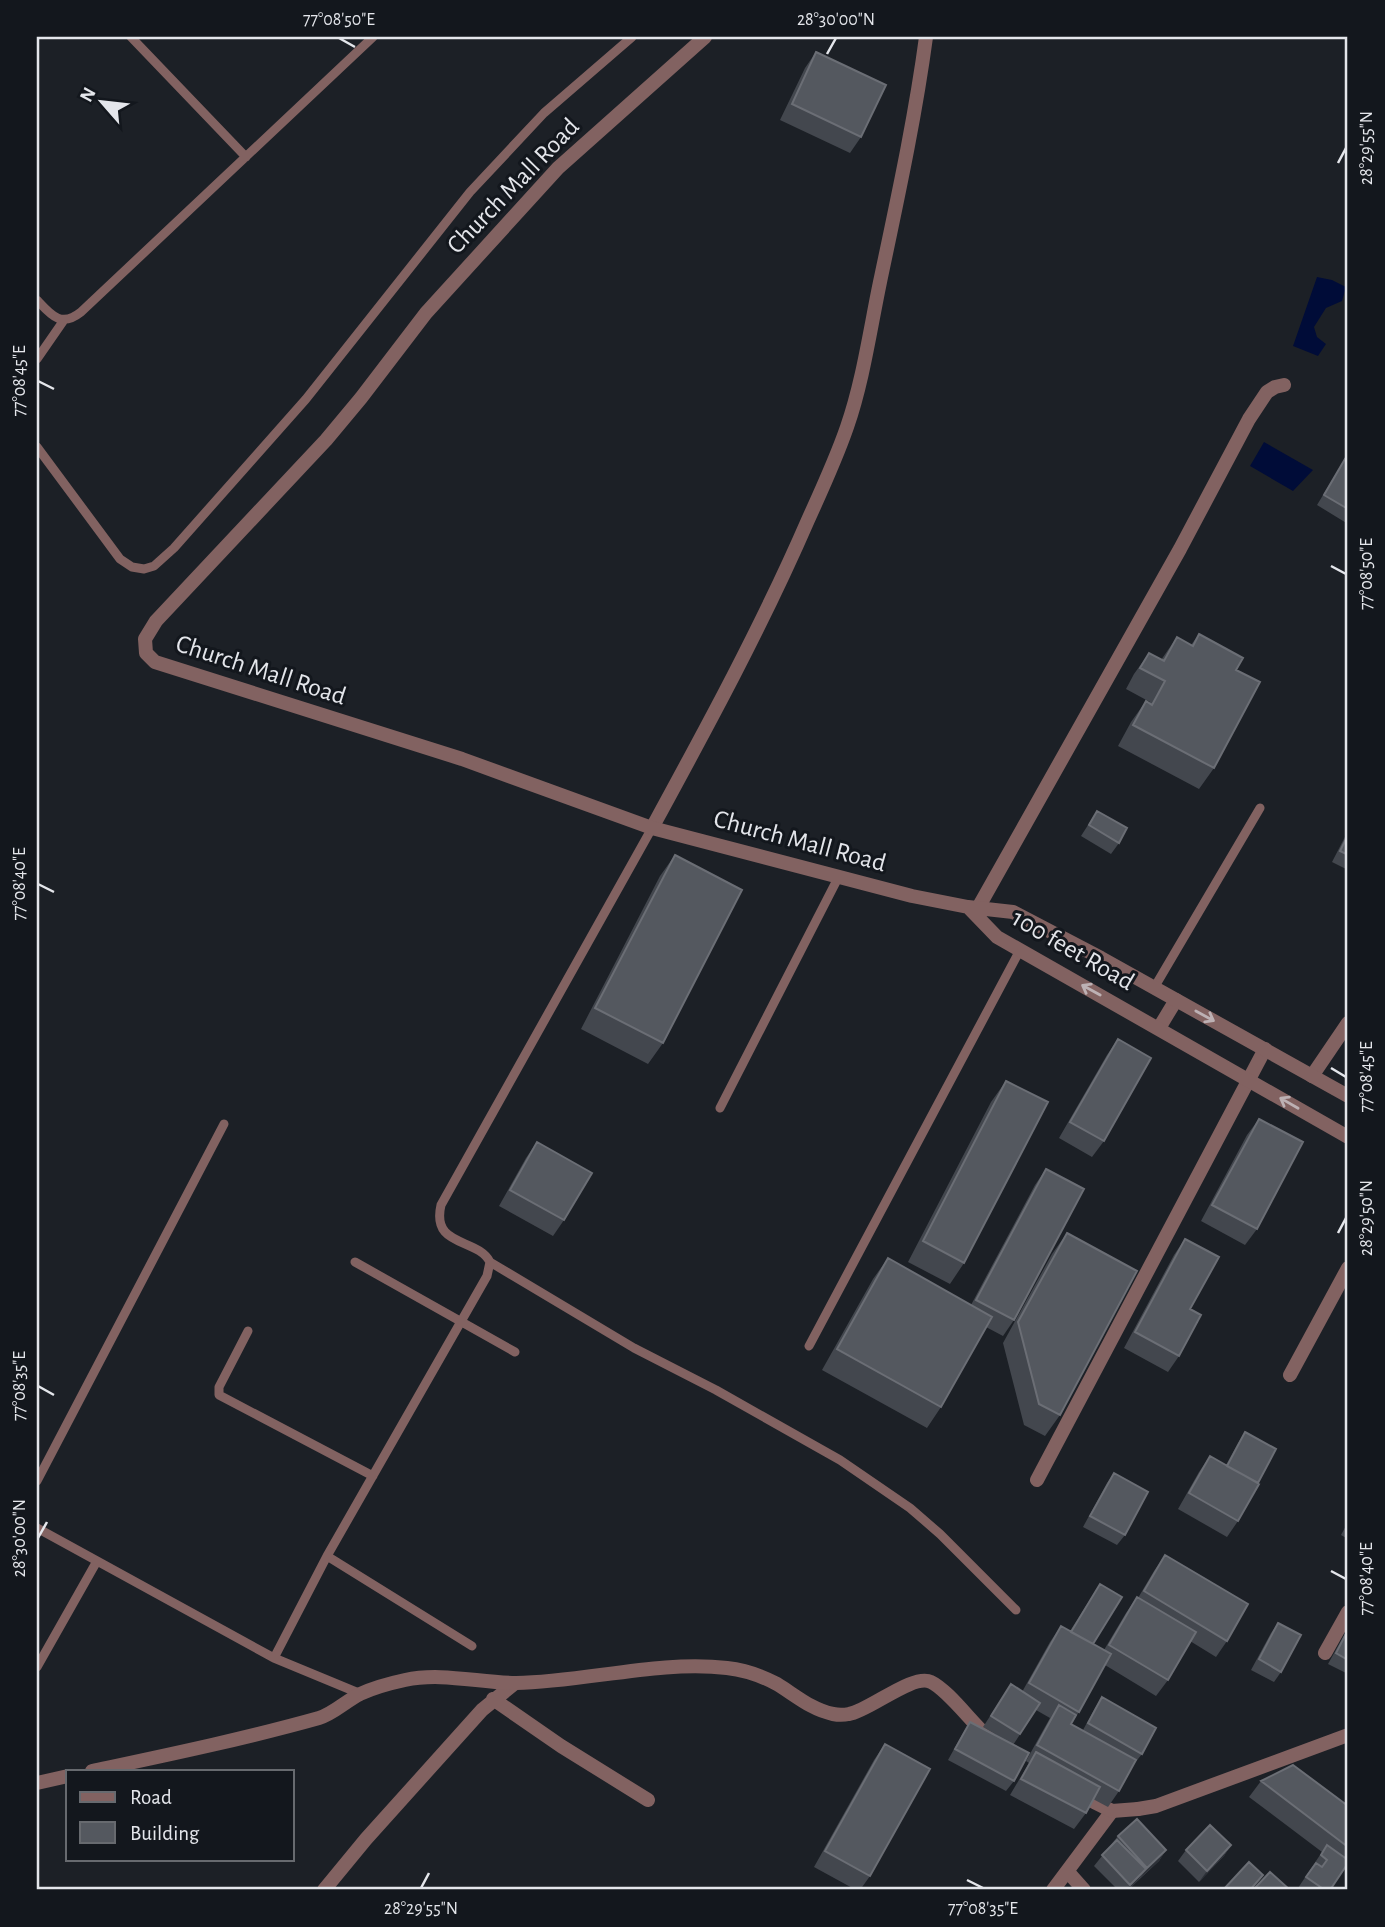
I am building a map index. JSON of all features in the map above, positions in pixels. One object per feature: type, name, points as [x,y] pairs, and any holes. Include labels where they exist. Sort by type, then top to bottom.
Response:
[{"type":"street","name":"Church Mall Road","points":[[705,37],[558,168],[426,313],[326,440],[156,621],[144,646],[146,653],[155,662],[463,760],[652,828],[838,878],[973,907]]},
{"type":"street","points":[[652,828],[780,586],[848,424],[888,239],[922,70],[926,37]]},
{"type":"street","points":[[973,907],[1180,549],[1255,409],[1267,392],[1284,385]]},
{"type":"street","name":"100 feet Road","points":[[973,907],[997,937],[1348,1137]]},
{"type":"street","name":"100 feet Road","points":[[973,907],[1013,912],[1348,1096]]},
{"type":"street","points":[[1159,1028],[1176,1000]]},
{"type":"street","points":[[1312,1076],[1348,1023]]},
{"type":"street","points":[[1037,1479],[1265,1049]]},
{"type":"street","points":[[1290,1375],[1348,1268]]},
{"type":"street","points":[[1325,1653],[1348,1612]]},
{"type":"street","points":[[97,1770],[323,1717],[361,1694],[405,1680],[423,1678],[515,1683],[668,1667],[728,1668],[760,1676],[806,1702],[842,1715],[861,1710],[904,1687],[926,1680],[942,1690],[1004,1748]]},
{"type":"street","points":[[324,1890],[375,1829],[493,1699],[515,1683]]},
{"type":"street","points":[[493,1699],[561,1746],[648,1800]]},
{"type":"street","points":[[1063,1786],[1112,1811],[1156,1806],[1348,1735]]},
{"type":"street","points":[[37,1783],[66,1776]]},
{"type":"street","points":[[1053,1890],[1112,1811]]},
{"type":"street","points":[[1068,1872],[1084,1890]]},
{"type":"lane","points":[[131,37],[246,157]]},
{"type":"lane","points":[[37,300],[51,314],[64,320],[73,319],[373,37]]},
{"type":"lane","points":[[37,447],[120,559],[132,567],[144,569],[154,566],[174,548],[306,399],[487,172],[544,113],[632,37]]},
{"type":"lane","points":[[37,359],[64,320]]},
{"type":"lane","points":[[1154,988],[1260,808]]},
{"type":"lane","points":[[652,828],[441,1205],[438,1215],[441,1228],[487,1256],[490,1262],[634,1348],[716,1390],[840,1460],[910,1508],[1016,1610]]},
{"type":"lane","points":[[720,1108],[838,878]]},
{"type":"lane","points":[[809,1346],[1020,950]]},
{"type":"lane","points":[[37,1481],[224,1124]]},
{"type":"lane","points":[[355,1262],[515,1352]]},
{"type":"lane","points":[[274,1658],[327,1556],[487,1276],[490,1262]]},
{"type":"lane","points":[[248,1331],[219,1387],[219,1395],[373,1476]]},
{"type":"lane","points":[[37,1528],[274,1658],[361,1694]]},
{"type":"lane","points":[[327,1556],[472,1646]]},
{"type":"lane","points":[[37,1667],[97,1561]]},
{"type":"water","points":[[1317,277],[1346,287],[1342,301],[1326,308],[1314,327],[1317,337],[1326,344],[1318,356],[1293,346]]},
{"type":"water","points":[[1264,442],[1313,470],[1293,491],[1250,466]]},
{"type":"building","points":[[816,52],[886,85],[861,137],[792,104]]},
{"type":"building","points":[[1345,459],[1348,461],[1348,509],[1324,495]]},
{"type":"building","points":[[1199,634],[1243,658],[1236,670],[1260,682],[1214,768],[1133,725],[1146,701],[1152,705],[1165,681],[1140,668],[1149,653],[1164,661],[1177,637],[1193,646]]},
{"type":"building","points":[[1097,811],[1127,828],[1119,843],[1089,825]]},
{"type":"building","points":[[1348,835],[1348,855],[1340,851]]},
{"type":"building","points":[[675,855],[742,890],[663,1043],[595,1008]]},
{"type":"building","points":[[1118,1039],[1151,1058],[1104,1141],[1070,1122]]},
{"type":"building","points":[[1006,1081],[1048,1102],[964,1263],[923,1241]]},
{"type":"building","points":[[1259,1119],[1303,1142],[1257,1229],[1212,1205]]},
{"type":"building","points":[[537,1142],[592,1173],[564,1220],[510,1190]]},
{"type":"building","points":[[1046,1169],[1084,1189],[1014,1320],[976,1300]]},
{"type":"building","points":[[1067,1233],[1137,1271],[1060,1415],[1039,1404],[1018,1322]]},
{"type":"building","points":[[1185,1239],[1219,1257],[1190,1309],[1201,1315],[1179,1356],[1135,1332]]},
{"type":"building","points":[[888,1258],[992,1317],[941,1407],[837,1349]]},
{"type":"building","points":[[1245,1432],[1276,1449],[1258,1483],[1227,1466]]},
{"type":"building","points":[[1210,1456],[1259,1484],[1238,1521],[1189,1493]]},
{"type":"building","points":[[1114,1473],[1148,1492],[1125,1535],[1090,1516]]},
{"type":"building","points":[[1165,1555],[1248,1604],[1227,1641],[1144,1591]]},
{"type":"building","points":[[1100,1584],[1122,1597],[1093,1644],[1071,1632]]},
{"type":"building","points":[[1137,1597],[1196,1632],[1168,1680],[1109,1645]]},
{"type":"building","points":[[1278,1623],[1301,1635],[1281,1672],[1259,1659]]},
{"type":"building","points":[[1061,1626],[1111,1654],[1079,1712],[1029,1683]]},
{"type":"building","points":[[1348,1630],[1348,1660],[1336,1653]]},
{"type":"building","points":[[1011,1684],[1040,1703],[1020,1734],[991,1716]]},
{"type":"building","points":[[1102,1697],[1156,1728],[1142,1754],[1088,1723]]},
{"type":"building","points":[[1059,1705],[1076,1715],[1071,1724],[1136,1760],[1119,1791],[1037,1745]]},
{"type":"building","points":[[970,1722],[1029,1753],[1014,1781],[955,1749]]},
{"type":"building","points":[[885,1744],[930,1769],[870,1876],[825,1851]]},
{"type":"building","points":[[1036,1752],[1100,1787],[1086,1813],[1021,1779]]},
{"type":"building","points":[[1293,1765],[1348,1806],[1348,1847],[1261,1781]]},
{"type":"building","points":[[1137,1819],[1166,1850],[1147,1868],[1118,1836]]},
{"type":"building","points":[[1210,1825],[1231,1845],[1207,1871],[1186,1850]]},
{"type":"building","points":[[1117,1840],[1146,1869],[1130,1885],[1102,1855]]},
{"type":"building","points":[[1327,1845],[1348,1860],[1330,1890],[1325,1890],[1306,1877],[1316,1863],[1322,1867],[1327,1860],[1321,1855]]},
{"type":"building","points":[[1249,1862],[1263,1875],[1250,1890],[1223,1890]]},
{"type":"building","points":[[1270,1872],[1290,1890],[1253,1890]]}]
